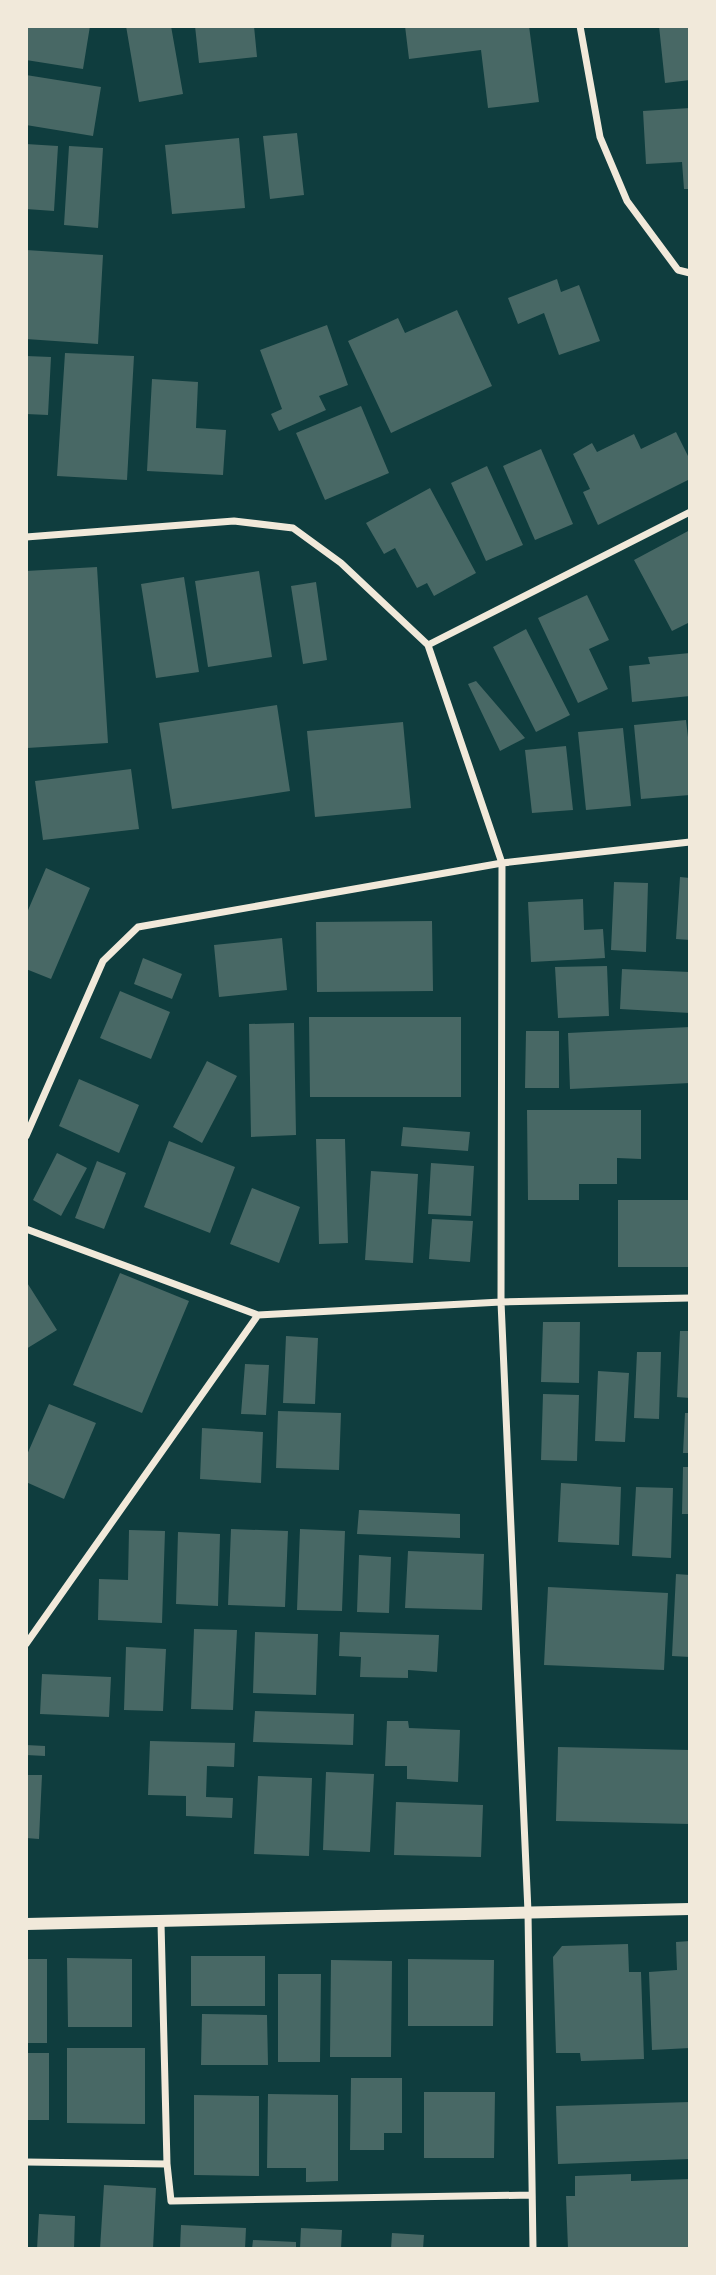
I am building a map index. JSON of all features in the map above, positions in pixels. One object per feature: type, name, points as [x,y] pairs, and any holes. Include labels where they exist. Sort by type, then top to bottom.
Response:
[{"type":"street","points":[[580,26],[600,137],[626,201],[678,270],[690,272]]},
{"type":"street","points":[[428,645],[690,512]]},
{"type":"street","points":[[26,537],[234,521],[293,528],[341,563],[428,645],[502,863],[501,1302],[528,1912],[533,2249]]},
{"type":"street","points":[[26,1136],[103,961],[138,927],[502,863],[690,842]]},
{"type":"street","points":[[26,1229],[258,1315],[501,1302],[690,1298]]},
{"type":"street","points":[[26,1643],[258,1315]]},
{"type":"street","points":[[26,1924],[690,1909]]},
{"type":"street","points":[[161,1923],[167,2164],[171,2201],[532,2195]]},
{"type":"street","points":[[26,2162],[167,2164]]},
{"type":"building","points":[[26,26],[90,26],[83,69],[26,60]]},
{"type":"building","points":[[126,26],[171,26],[183,94],[139,102]]},
{"type":"building","points":[[195,26],[254,26],[257,57],[199,63]]},
{"type":"building","points":[[405,26],[529,26],[539,102],[488,108],[481,50],[409,59]]},
{"type":"building","points":[[659,26],[690,26],[690,80],[665,83]]},
{"type":"building","points":[[26,75],[101,87],[93,136],[26,125]]},
{"type":"building","points":[[690,108],[690,189],[684,189],[682,162],[646,164],[643,111]]},
{"type":"building","points":[[297,133],[304,195],[270,199],[263,136]]},
{"type":"building","points":[[239,138],[245,208],[172,214],[165,145]]},
{"type":"building","points":[[26,144],[58,146],[54,211],[26,209]]},
{"type":"building","points":[[69,146],[103,148],[98,228],[64,225]]},
{"type":"building","points":[[26,250],[103,255],[98,344],[26,339]]},
{"type":"building","points":[[557,279],[561,292],[579,285],[600,341],[559,355],[544,313],[518,324],[508,298]]},
{"type":"building","points":[[457,310],[492,386],[391,433],[348,341],[398,318],[405,333]]},
{"type":"building","points":[[327,325],[348,385],[319,396],[326,410],[279,431],[271,414],[282,409],[260,350]]},
{"type":"building","points":[[65,353],[134,356],[127,480],[57,476]]},
{"type":"building","points":[[26,356],[51,357],[48,415],[26,414]]},
{"type":"building","points":[[152,379],[198,382],[196,428],[226,430],[223,475],[147,471]]},
{"type":"building","points":[[361,406],[389,473],[325,500],[296,433]]},
{"type":"building","points":[[676,432],[690,460],[690,479],[598,525],[583,492],[590,489],[573,454],[592,443],[597,452],[634,434],[641,449]]},
{"type":"building","points":[[541,449],[573,524],[535,540],[503,466]]},
{"type":"building","points":[[487,466],[523,545],[486,561],[451,483]]},
{"type":"building","points":[[430,488],[476,573],[434,596],[427,583],[417,588],[395,548],[384,554],[366,523]]},
{"type":"building","points":[[690,530],[690,622],[672,631],[634,560]]},
{"type":"building","points":[[97,567],[108,743],[27,748],[26,571]]},
{"type":"building","points":[[259,571],[272,657],[208,667],[195,581]]},
{"type":"building","points":[[184,577],[199,672],[156,678],[141,584]]},
{"type":"building","points":[[316,582],[327,660],[303,664],[291,586]]},
{"type":"building","points":[[587,595],[609,640],[589,649],[608,689],[578,703],[538,618]]},
{"type":"building","points":[[526,629],[570,715],[536,732],[493,647]]},
{"type":"building","points":[[690,653],[690,696],[632,702],[629,666],[650,664],[648,657]]},
{"type":"building","points":[[476,681],[525,738],[500,751],[468,684]]},
{"type":"building","points":[[277,705],[290,791],[172,809],[159,723]]},
{"type":"building","points":[[686,720],[690,754],[690,795],[641,799],[634,725]]},
{"type":"building","points":[[403,722],[411,808],[315,817],[307,731]]},
{"type":"building","points":[[623,728],[631,806],[586,810],[578,732]]},
{"type":"building","points":[[566,746],[573,810],[532,813],[525,750]]},
{"type":"building","points":[[131,769],[139,829],[43,840],[35,781]]},
{"type":"building","points":[[46,868],[90,888],[51,979],[26,969],[26,915]]},
{"type":"building","points":[[680,877],[690,878],[690,940],[676,939]]},
{"type":"building","points":[[614,882],[648,883],[646,952],[611,950]]},
{"type":"building","points":[[583,899],[584,930],[603,929],[605,958],[531,962],[528,902]]},
{"type":"building","points":[[432,921],[433,991],[317,992],[316,922]]},
{"type":"building","points":[[282,938],[287,990],[219,997],[214,945]]},
{"type":"building","points":[[143,958],[182,974],[172,999],[134,984]]},
{"type":"building","points":[[607,966],[609,1016],[558,1018],[555,967]]},
{"type":"building","points":[[622,969],[690,972],[690,1013],[620,1009]]},
{"type":"building","points":[[120,991],[170,1012],[151,1059],[100,1038]]},
{"type":"building","points":[[309,1017],[461,1017],[461,1097],[310,1097]]},
{"type":"building","points":[[294,1023],[296,1135],[251,1137],[249,1024]]},
{"type":"building","points":[[690,1027],[690,1083],[570,1089],[568,1033]]},
{"type":"building","points":[[526,1031],[559,1031],[559,1088],[525,1088]]},
{"type":"building","points":[[207,1061],[237,1076],[202,1143],[173,1127]]},
{"type":"building","points":[[79,1079],[139,1105],[119,1153],[59,1126]]},
{"type":"building","points":[[527,1110],[641,1110],[641,1159],[617,1158],[617,1184],[579,1184],[579,1200],[528,1200]]},
{"type":"building","points":[[403,1127],[470,1132],[468,1151],[401,1146]]},
{"type":"building","points":[[316,1139],[345,1139],[348,1243],[319,1244]]},
{"type":"building","points":[[169,1141],[235,1167],[210,1233],[144,1207]]},
{"type":"building","points":[[57,1153],[87,1168],[61,1216],[33,1200]]},
{"type":"building","points":[[97,1161],[126,1173],[104,1229],[75,1218]]},
{"type":"building","points":[[431,1163],[474,1166],[471,1216],[428,1214]]},
{"type":"building","points":[[371,1171],[418,1174],[413,1263],[365,1260]]},
{"type":"building","points":[[252,1188],[300,1207],[279,1263],[230,1244]]},
{"type":"building","points":[[618,1200],[690,1200],[690,1267],[618,1267]]},
{"type":"building","points":[[432,1219],[473,1221],[470,1262],[429,1259]]},
{"type":"building","points":[[120,1273],[189,1301],[142,1413],[73,1385]]},
{"type":"building","points":[[26,1281],[57,1330],[26,1349]]},
{"type":"building","points":[[543,1322],[580,1322],[579,1383],[541,1382]]},
{"type":"building","points":[[680,1331],[690,1331],[690,1398],[677,1397]]},
{"type":"building","points":[[286,1336],[318,1338],[315,1404],[283,1403]]},
{"type":"building","points":[[637,1352],[661,1352],[659,1419],[634,1418]]},
{"type":"building","points":[[245,1364],[269,1365],[266,1415],[241,1414]]},
{"type":"building","points":[[598,1371],[629,1373],[625,1442],[595,1441]]},
{"type":"building","points":[[543,1394],[579,1395],[577,1461],[541,1460]]},
{"type":"building","points":[[49,1404],[96,1423],[64,1499],[26,1482],[26,1457]]},
{"type":"building","points":[[278,1411],[341,1413],[339,1470],[276,1468]]},
{"type":"building","points":[[685,1413],[690,1413],[690,1453],[683,1453]]},
{"type":"building","points":[[202,1428],[263,1432],[261,1483],[200,1479]]},
{"type":"building","points":[[683,1467],[690,1467],[690,1514],[682,1514]]},
{"type":"building","points":[[561,1483],[621,1487],[619,1545],[558,1542]]},
{"type":"building","points":[[636,1487],[673,1488],[671,1558],[632,1556]]},
{"type":"building","points":[[359,1510],[460,1514],[460,1538],[357,1534]]},
{"type":"building","points":[[231,1529],[288,1531],[285,1607],[228,1605]]},
{"type":"building","points":[[300,1529],[345,1531],[342,1611],[297,1610]]},
{"type":"building","points":[[129,1530],[165,1531],[162,1623],[98,1620],[99,1579],[128,1580]]},
{"type":"building","points":[[178,1532],[220,1534],[218,1606],[176,1604]]},
{"type":"building","points":[[408,1551],[484,1554],[482,1610],[405,1608]]},
{"type":"building","points":[[359,1555],[391,1557],[389,1613],[357,1612]]},
{"type":"building","points":[[676,1574],[690,1575],[690,1657],[672,1656]]},
{"type":"building","points":[[548,1587],[668,1593],[664,1670],[544,1665]]},
{"type":"building","points":[[194,1629],[237,1630],[233,1710],[191,1709]]},
{"type":"building","points":[[255,1632],[318,1634],[316,1695],[253,1693]]},
{"type":"building","points":[[340,1632],[439,1635],[437,1672],[408,1670],[408,1678],[360,1677],[361,1657],[339,1656]]},
{"type":"building","points":[[126,1647],[166,1649],[163,1711],[124,1710]]},
{"type":"building","points":[[42,1674],[111,1677],[109,1717],[40,1714]]},
{"type":"building","points":[[255,1711],[354,1714],[353,1745],[253,1742]]},
{"type":"building","points":[[387,1721],[408,1721],[409,1728],[460,1730],[458,1782],[407,1779],[407,1766],[385,1766]]},
{"type":"building","points":[[150,1741],[235,1743],[234,1767],[207,1766],[206,1797],[233,1798],[232,1818],[186,1816],[186,1796],[148,1795]]},
{"type":"building","points":[[26,1745],[45,1746],[45,1756],[26,1755]]},
{"type":"building","points":[[558,1747],[690,1750],[690,1824],[556,1821]]},
{"type":"building","points":[[326,1772],[374,1774],[370,1852],[323,1850]]},
{"type":"building","points":[[26,1775],[42,1775],[39,1839],[26,1838]]},
{"type":"building","points":[[258,1776],[312,1778],[309,1856],[254,1854]]},
{"type":"building","points":[[396,1802],[483,1805],[481,1857],[394,1855]]},
{"type":"building","points":[[690,1941],[690,2048],[652,2050],[649,1972],[677,1970],[676,1942]]},
{"type":"building","points":[[628,1944],[629,1972],[641,1972],[644,2059],[581,2061],[580,2053],[556,2053],[553,1957],[562,1946]]},
{"type":"building","points":[[191,1956],[265,1956],[265,2006],[191,2006]]},
{"type":"building","points":[[67,1958],[132,1959],[132,2027],[68,2027]]},
{"type":"building","points":[[26,1959],[47,1959],[47,2043],[26,2043]]},
{"type":"building","points":[[408,1959],[494,1960],[493,2026],[408,2026]]},
{"type":"building","points":[[331,1960],[392,1961],[391,2057],[330,2057]]},
{"type":"building","points":[[278,1974],[321,1974],[320,2062],[278,2062]]},
{"type":"building","points":[[202,2014],[267,2015],[268,2065],[201,2065]]},
{"type":"building","points":[[67,2048],[145,2048],[145,2124],[67,2123]]},
{"type":"building","points":[[26,2053],[49,2053],[49,2120],[26,2120]]},
{"type":"building","points":[[351,2078],[402,2078],[402,2133],[384,2133],[384,2150],[350,2150]]},
{"type":"building","points":[[424,2092],[495,2092],[494,2158],[424,2158]]},
{"type":"building","points":[[268,2094],[338,2095],[338,2181],[306,2182],[306,2168],[267,2168]]},
{"type":"building","points":[[194,2095],[259,2096],[259,2176],[194,2175]]},
{"type":"building","points":[[690,2102],[690,2159],[558,2164],[556,2106]]},
{"type":"building","points":[[631,2174],[631,2181],[690,2179],[690,2249],[568,2249],[566,2196],[575,2196],[575,2176]]},
{"type":"building","points":[[104,2185],[156,2188],[153,2249],[100,2249]]},
{"type":"building","points":[[39,2214],[75,2216],[74,2249],[37,2249]]},
{"type":"building","points":[[181,2225],[246,2228],[245,2249],[180,2249]]},
{"type":"building","points":[[301,2228],[342,2230],[341,2249],[300,2249]]},
{"type":"building","points":[[392,2233],[424,2235],[423,2249],[391,2249]]},
{"type":"building","points":[[253,2240],[296,2242],[296,2249],[252,2249]]}]
